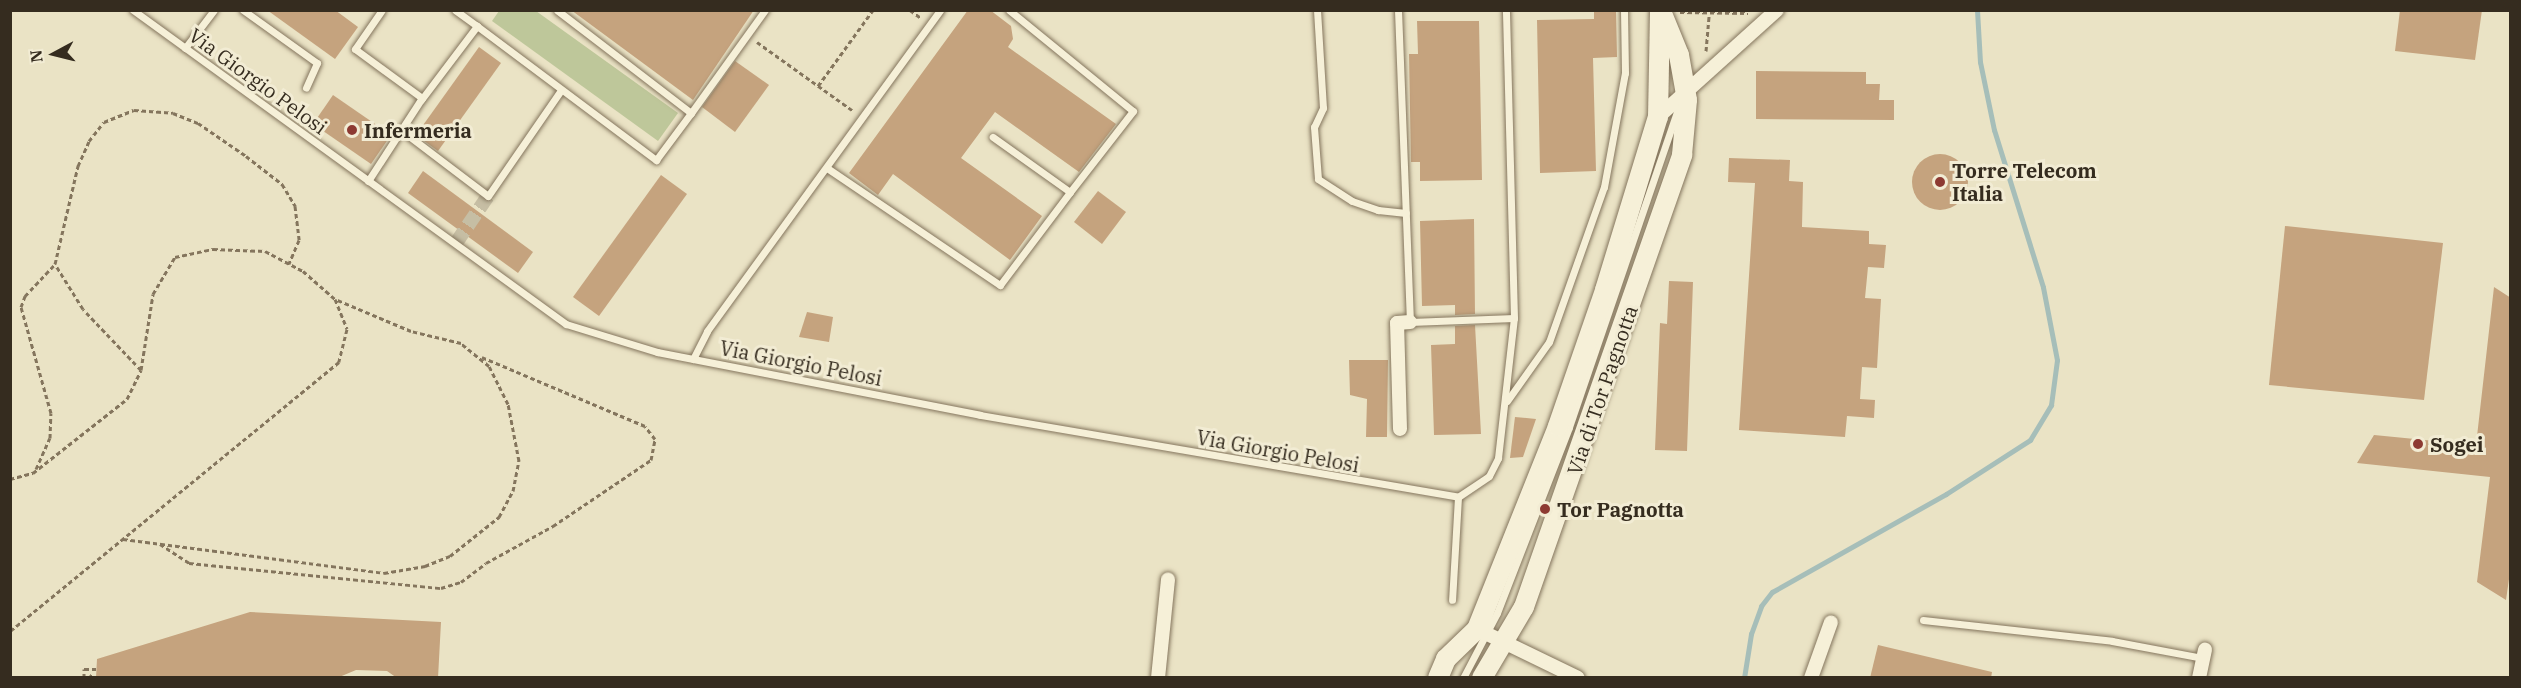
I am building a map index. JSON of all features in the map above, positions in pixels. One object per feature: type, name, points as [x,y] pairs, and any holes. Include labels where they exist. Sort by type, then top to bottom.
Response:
[{"type":"street","points":[[1658,117],[1777,10]]},
{"type":"street","name":"Via di Tor Pagnotta","points":[[1438,678],[1446,659],[1489,633],[1524,607],[1562,508],[1682,155],[1688,114],[1686,90],[1679,55],[1660,11]]},
{"type":"street","name":"Via di Tor Pagnotta","points":[[1482,678],[1489,633],[1633,206],[1658,117],[1660,11]]},
{"type":"street","points":[[1400,429],[1397,323],[1410,322]]},
{"type":"street","points":[[1158,678],[1168,580]]},
{"type":"street","points":[[1810,678],[1831,622]]},
{"type":"street","points":[[1489,633],[1578,678]]},
{"type":"street","points":[[2199,678],[2204,654]]},
{"type":"lane","name":"Via Giorgio Pelosi","points":[[133,10],[566,324],[693,358],[980,415],[1458,497]]},
{"type":"lane","points":[[185,48],[214,10]]},
{"type":"lane","points":[[243,10],[317,63],[306,88]]},
{"type":"lane","points":[[382,10],[355,49],[422,98],[420,101]]},
{"type":"lane","points":[[455,10],[656,160],[765,10]]},
{"type":"lane","points":[[557,10],[691,113]]},
{"type":"lane","points":[[693,358],[707,331],[940,10]]},
{"type":"lane","points":[[827,168],[1000,285],[1133,111],[1008,10]]},
{"type":"lane","points":[[1317,10],[1323,108],[1314,127],[1318,179],[1352,201],[1378,210],[1406,213]]},
{"type":"lane","points":[[1398,10],[1410,322],[1514,318]]},
{"type":"lane","points":[[1452,600],[1458,497],[1489,476],[1498,458],[1514,318],[1506,10]]},
{"type":"lane","points":[[1505,403],[1549,342],[1604,188],[1625,73],[1624,10]]},
{"type":"lane","points":[[368,181],[420,101],[477,26]]},
{"type":"lane","points":[[401,130],[488,196],[561,90]]},
{"type":"lane","name":"Via di Tor Pagnotta","points":[[1463,678],[1475,648],[1489,633],[1569,427],[1664,147],[1686,90]]},
{"type":"lane","name":"Via di Tor Pagnotta","points":[[1658,117],[1664,147]]},
{"type":"lane","points":[[993,137],[1070,192]]},
{"type":"lane","points":[[1923,620],[2112,641],[2204,654]]},
{"type":"path","points":[[818,86],[873,10]]},
{"type":"path","points":[[1681,12],[1739,15],[1752,10]]},
{"type":"path","points":[[1706,51],[1709,14]]},
{"type":"path","points":[[747,35],[863,118]]},
{"type":"path","points":[[33,473],[46,451],[51,413],[21,307],[25,296],[55,264],[66,210],[89,141],[104,122],[135,110],[173,113],[198,123],[282,184],[295,206],[299,229],[299,240],[289,264]]},
{"type":"path","points":[[10,479],[33,473],[127,399],[141,370],[153,294],[175,257],[213,249],[264,251],[289,264],[335,300],[411,331],[461,343],[482,357],[645,426],[655,439],[651,460],[553,526],[486,563],[461,582],[441,588],[189,563],[160,544]]},
{"type":"path","points":[[55,264],[83,309],[141,370]]},
{"type":"path","points":[[10,631],[339,362],[347,329],[335,300]]},
{"type":"path","points":[[123,539],[368,572],[398,572],[450,556],[499,517],[517,476],[513,419],[502,390],[482,357]]},
{"type":"path","points":[[84,678],[84,669],[95,671],[89,678]]},
{"type":"green space","points":[[499,11],[536,11],[678,113],[658,141],[492,21]]},
{"type":"building","points":[[267,10],[335,10],[358,27],[335,59]]},
{"type":"building","points":[[571,10],[754,10],[693,100]]},
{"type":"building","points":[[968,10],[990,10],[1011,26],[1013,39],[1008,47],[1116,124],[1079,172],[995,112],[961,158],[1042,216],[1010,260],[893,174],[878,195],[849,173]]},
{"type":"building","points":[[2400,10],[2482,10],[2475,60],[2395,51]]},
{"type":"building","points":[[1594,11],[1616,11],[1617,57],[1593,58],[1596,171],[1540,173],[1537,20],[1594,19]]},
{"type":"building","points":[[1417,21],[1479,21],[1482,180],[1420,181],[1420,162],[1411,162],[1409,54],[1418,54]]},
{"type":"building","points":[[479,47],[501,63],[438,151],[416,135]]},
{"type":"building","points":[[735,61],[769,85],[735,132],[702,107]]},
{"type":"building","points":[[1756,71],[1866,72],[1866,84],[1880,84],[1879,100],[1894,100],[1894,120],[1756,119]]},
{"type":"building","name":"Infermeria","points":[[333,95],[391,135],[371,164],[313,124]]},
{"type":"building","name":"Torre Telecom Italia","points":[[1935,154],[1945,154],[1960,162],[1966,171],[1968,182],[1966,193],[1960,202],[1945,210],[1935,210],[1924,205],[1917,198],[1912,187],[1912,177],[1917,166],[1924,159]]},
{"type":"building","points":[[1729,158],[1790,160],[1789,181],[1803,182],[1802,227],[1869,231],[1869,244],[1886,245],[1884,268],[1868,267],[1865,298],[1881,299],[1877,368],[1862,367],[1860,399],[1875,400],[1874,418],[1847,416],[1845,437],[1739,430],[1755,183],[1728,182]]},
{"type":"building","points":[[423,171],[533,252],[518,273],[408,193]]},
{"type":"building","points":[[661,175],[687,194],[599,316],[573,297]]},
{"type":"building","points":[[1098,191],[1126,212],[1102,244],[1074,222]]},
{"type":"building","points":[[1474,219],[1475,314],[1455,315],[1455,305],[1422,306],[1420,221]]},
{"type":"building","points":[[2285,226],[2443,243],[2424,400],[2269,385]]},
{"type":"building","points":[[1669,281],[1693,282],[1687,451],[1655,450],[1660,323],[1667,324]]},
{"type":"building","name":"Sogei","points":[[2494,287],[2511,298],[2511,565],[2506,600],[2477,582],[2490,477],[2357,463],[2374,435],[2476,445]]},
{"type":"building","points":[[807,312],[833,317],[829,342],[799,337]]},
{"type":"building","points":[[1475,325],[1481,434],[1434,435],[1431,345],[1455,344],[1455,326]]},
{"type":"building","points":[[1349,360],[1388,360],[1387,437],[1366,437],[1367,399],[1350,395]]},
{"type":"building","points":[[1515,417],[1536,419],[1523,457],[1510,458]]},
{"type":"building","points":[[250,612],[441,622],[438,678],[397,678],[387,671],[356,670],[337,678],[96,678],[97,659]]},
{"type":"building","points":[[1878,645],[1992,672],[1991,678],[1870,678]]},
{"type":"waterway","points":[[1744,678],[1751,634],[1761,606],[1772,592],[1946,494],[2030,440],[2051,405],[2057,360],[2043,287],[1994,130],[1980,62],[1977,10]]},
{"type":"tunnel","points":[[456,243],[488,196]]},
{"type":"place","name":"Infermeria","points":[[352,130]]},
{"type":"place","name":"Torre Telecom Italia","points":[[1940,182]]},
{"type":"place","name":"Sogei","points":[[2418,444]]},
{"type":"place","name":"Tor Pagnotta","points":[[1545,509]]}]
